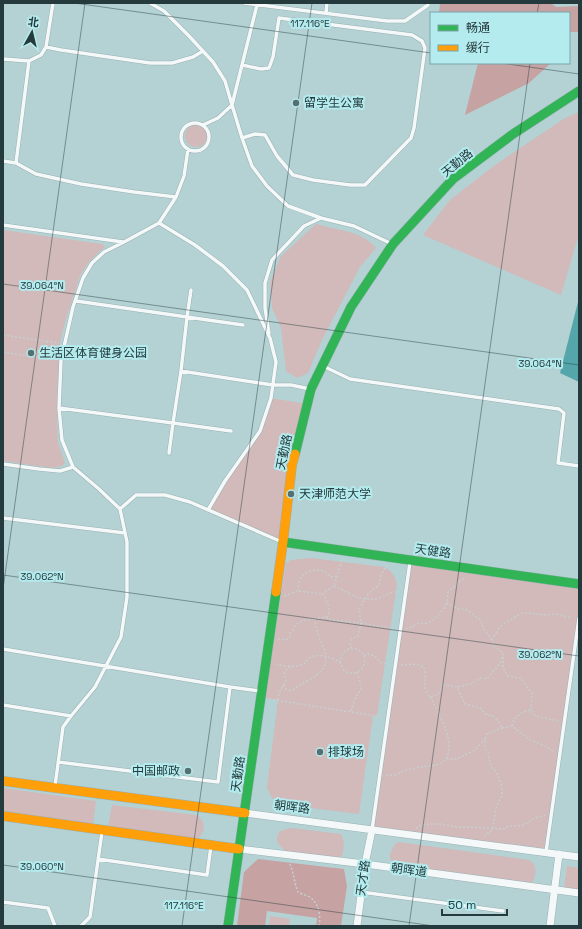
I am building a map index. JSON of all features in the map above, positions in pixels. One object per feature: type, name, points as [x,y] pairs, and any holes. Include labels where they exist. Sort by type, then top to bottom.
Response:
[{"type":"street","name":"天勤路","points":[[228,926],[270,637],[292,465],[311,389],[351,307],[393,244],[453,179],[513,134],[579,91]]},
{"type":"street","name":"天健路","points":[[283,542],[579,584]]},
{"type":"street","name":"朝晖路","points":[[3,780],[579,857]]},
{"type":"street","points":[[3,816],[239,849]]},
{"type":"street","name":"天才路","points":[[357,926],[364,864],[372,830]]},
{"type":"street","name":"朝晖道","points":[[239,849],[579,893]]},
{"type":"street","points":[[550,926],[559,854]]},
{"type":"lane","points":[[3,59],[29,61],[40,55],[46,47],[53,3]]},
{"type":"lane","points":[[150,3],[164,11],[190,36],[213,62],[225,81],[252,166],[267,186],[288,206],[322,218],[354,226],[393,244]]},
{"type":"lane","points":[[244,3],[387,21],[405,21],[428,5],[428,3]]},
{"type":"lane","points":[[326,14],[327,3]]},
{"type":"lane","points":[[203,125],[218,118],[232,105],[257,5]]},
{"type":"lane","points":[[242,65],[261,69],[269,68],[273,57],[279,18],[412,35],[422,41],[425,48],[414,128],[410,138],[365,185],[350,185],[313,180],[293,174],[277,156],[265,135],[254,134],[242,138]]},
{"type":"lane","points":[[46,47],[150,64],[172,63],[193,57],[203,51]]},
{"type":"lane","points":[[16,163],[29,61]]},
{"type":"lane","points":[[195,122],[203,125],[210,135],[209,143],[200,151],[188,149],[182,143],[182,131],[191,123],[195,122]]},
{"type":"lane","points":[[55,787],[64,727],[71,716],[95,687],[121,637],[127,597],[127,542],[120,509],[73,467],[62,440],[59,408],[61,361],[76,300],[83,278],[92,262],[104,252],[159,223],[176,197],[184,176],[188,149]]},
{"type":"lane","points":[[3,161],[16,163],[36,174],[81,184],[176,197]]},
{"type":"lane","points":[[208,510],[225,481],[260,431],[271,398],[276,362],[265,308],[265,283],[272,260],[304,226],[322,218]]},
{"type":"lane","points":[[159,223],[195,245],[223,266],[247,290],[270,338]]},
{"type":"lane","points":[[3,225],[124,242]]},
{"type":"lane","points":[[169,453],[191,290]]},
{"type":"lane","points":[[76,300],[244,325]]},
{"type":"lane","points":[[322,366],[350,379],[559,409],[564,413],[558,463],[579,466]]},
{"type":"lane","points":[[180,371],[273,385],[291,385],[311,389]]},
{"type":"lane","points":[[59,408],[231,431]]},
{"type":"lane","points":[[3,464],[60,471],[73,467]]},
{"type":"lane","points":[[120,509],[136,495],[164,495],[190,502],[283,542]]},
{"type":"lane","points":[[3,518],[125,533]]},
{"type":"lane","points":[[372,830],[410,560]]},
{"type":"lane","points":[[546,852],[579,619]]},
{"type":"lane","points":[[3,649],[230,687],[262,694]]},
{"type":"lane","points":[[58,762],[218,782],[230,687]]},
{"type":"lane","points":[[3,705],[71,716]]},
{"type":"lane","points":[[81,926],[90,917],[102,829]]},
{"type":"lane","points":[[98,859],[207,875],[211,845]]},
{"type":"lane","points":[[361,892],[502,912]]},
{"type":"lane","points":[[3,902],[48,908],[55,926]]},
{"type":"path","points":[[3,335],[65,344]]},
{"type":"path","points":[[45,359],[47,341]]},
{"type":"path","points":[[3,352],[61,361]]},
{"type":"path","points":[[275,596],[286,596],[298,592],[323,594],[334,586],[341,563],[343,550]]},
{"type":"path","points":[[352,648],[350,645],[352,639],[358,636],[361,623],[359,609],[368,594],[379,586],[383,571],[392,557]]},
{"type":"path","points":[[270,637],[286,640],[290,636],[290,633],[293,631],[296,624],[306,620],[326,617],[332,620],[361,623],[400,630],[411,628],[419,623],[426,623],[434,619],[440,613],[447,603],[448,592],[463,580],[472,568]]},
{"type":"path","points":[[298,592],[302,575],[311,571],[319,570],[324,571],[331,577],[335,577],[338,574]]},
{"type":"path","points":[[334,586],[358,598],[365,599],[386,596],[391,592],[406,592]]},
{"type":"path","points":[[323,594],[329,606],[326,617]]},
{"type":"path","points":[[447,603],[459,609],[467,610],[481,620],[483,628],[492,640],[494,646],[503,653]]},
{"type":"path","points":[[492,640],[499,628],[522,613],[545,615],[556,614],[579,619]]},
{"type":"path","points":[[284,685],[285,689],[293,690],[318,674],[325,667],[327,660],[315,619]]},
{"type":"path","points":[[266,661],[277,665],[291,666],[302,665],[312,657],[326,656],[340,662],[344,670],[352,673],[363,668],[365,660],[362,652],[357,648],[352,648],[344,652],[340,662]]},
{"type":"path","points":[[430,697],[438,695],[441,691],[442,684],[457,687],[473,683],[480,678],[487,679],[491,672],[500,664],[503,653]]},
{"type":"path","points":[[503,653],[503,667],[507,676],[521,678],[532,693],[531,710],[534,715],[564,722]]},
{"type":"path","points":[[364,656],[370,654],[375,656],[380,662],[395,666],[417,664],[424,667],[424,685],[426,693],[436,707],[442,723],[447,730],[449,749],[446,759],[440,764],[406,770],[395,775],[380,775]]},
{"type":"path","points":[[278,700],[281,688],[286,680],[284,673],[291,666]]},
{"type":"path","points":[[351,712],[356,696],[360,690],[360,682],[357,672]]},
{"type":"path","points":[[457,687],[465,704],[480,708],[485,714],[493,716],[502,728]]},
{"type":"path","points":[[262,694],[278,700],[388,718]]},
{"type":"path","points":[[512,726],[514,718],[523,712],[531,710]]},
{"type":"path","points":[[446,759],[457,758],[475,750],[487,734],[512,726]]},
{"type":"path","points":[[512,726],[529,740],[547,747],[560,756]]},
{"type":"path","points":[[473,843],[481,839],[493,828],[496,808],[502,795],[500,780],[495,770],[491,767],[488,752],[485,748],[484,739]]},
{"type":"path","points":[[415,828],[422,825],[441,824],[456,827],[504,829],[509,826],[522,826],[541,816],[552,814]]},
{"type":"path","points":[[286,855],[292,868],[298,892],[310,897],[317,905],[319,913],[319,926]]},
{"type":"shaded area","points":[[440,3],[553,3],[552,4],[556,7],[579,6],[579,32],[570,32],[570,12],[439,12]]},
{"type":"shaded area","points":[[478,64],[550,64],[529,83],[465,115]]},
{"type":"shaded area","points":[[579,112],[579,234],[561,295],[423,235],[450,200],[495,165],[565,118]]},
{"type":"shaded area","points":[[196,125],[204,128],[207,136],[204,144],[196,147],[188,144],[185,136],[188,128]]},
{"type":"shaded area","points":[[316,224],[357,235],[371,242],[376,248],[360,267],[322,340],[308,373],[297,378],[286,371],[281,328],[272,308],[270,282],[281,256]]},
{"type":"shaded area","name":"生活区体育健身公园","points":[[3,230],[102,244],[105,247],[88,263],[80,276],[65,322],[60,343],[57,418],[58,442],[65,463],[62,466],[52,468],[3,461]]},
{"type":"shaded area","points":[[271,398],[307,404],[283,542],[208,510],[260,431]]},
{"type":"shaded area","points":[[311,558],[384,567],[393,574],[397,584],[377,716],[373,716],[359,814],[279,804],[272,798],[267,788],[278,700],[265,698],[286,563],[291,560]]},
{"type":"shaded area","points":[[410,560],[579,584],[579,618],[546,852],[372,830]]},
{"type":"shaded area","points":[[3,788],[96,801],[93,825],[3,812]]},
{"type":"shaded area","points":[[112,805],[196,815],[204,824],[203,832],[194,840],[108,827]]},
{"type":"shaded area","points":[[292,828],[341,834],[344,845],[342,856],[337,859],[288,853],[277,842],[277,838],[281,831]]},
{"type":"shaded area","points":[[399,842],[529,860],[534,865],[536,871],[530,884],[393,864],[390,859],[390,854],[396,843]]},
{"type":"shaded area","points":[[258,859],[344,869],[347,886],[341,926],[316,926],[317,918],[267,911],[265,926],[237,926],[244,872]]},
{"type":"shaded area","points":[[567,866],[579,868],[579,890],[564,888]]},
{"type":"shaded area","points":[[270,916],[290,919],[289,926],[269,926]]},
{"type":"water","points":[[579,298],[579,382],[560,373]]},
{"type":"traffic: fast","points":[[295,454],[311,389],[351,307],[393,244],[453,179],[513,134],[579,91]]},
{"type":"traffic: fast","points":[[283,542],[579,584]]},
{"type":"traffic: fast","points":[[228,926],[276,592]]},
{"type":"traffic: slow","points":[[276,592],[292,465],[295,454]]},
{"type":"traffic: slow","points":[[3,781],[245,813]]},
{"type":"traffic: slow","points":[[3,816],[239,849]]},
{"type":"place","name":"留学生公寓","points":[[296,103]]},
{"type":"place","name":"生活区体育健身公园","points":[[31,353]]},
{"type":"place","name":"天津师范大学","points":[[291,494]]},
{"type":"place","name":"排球场","points":[[320,752]]},
{"type":"place","name":"中国邮政","points":[[188,771]]}]
